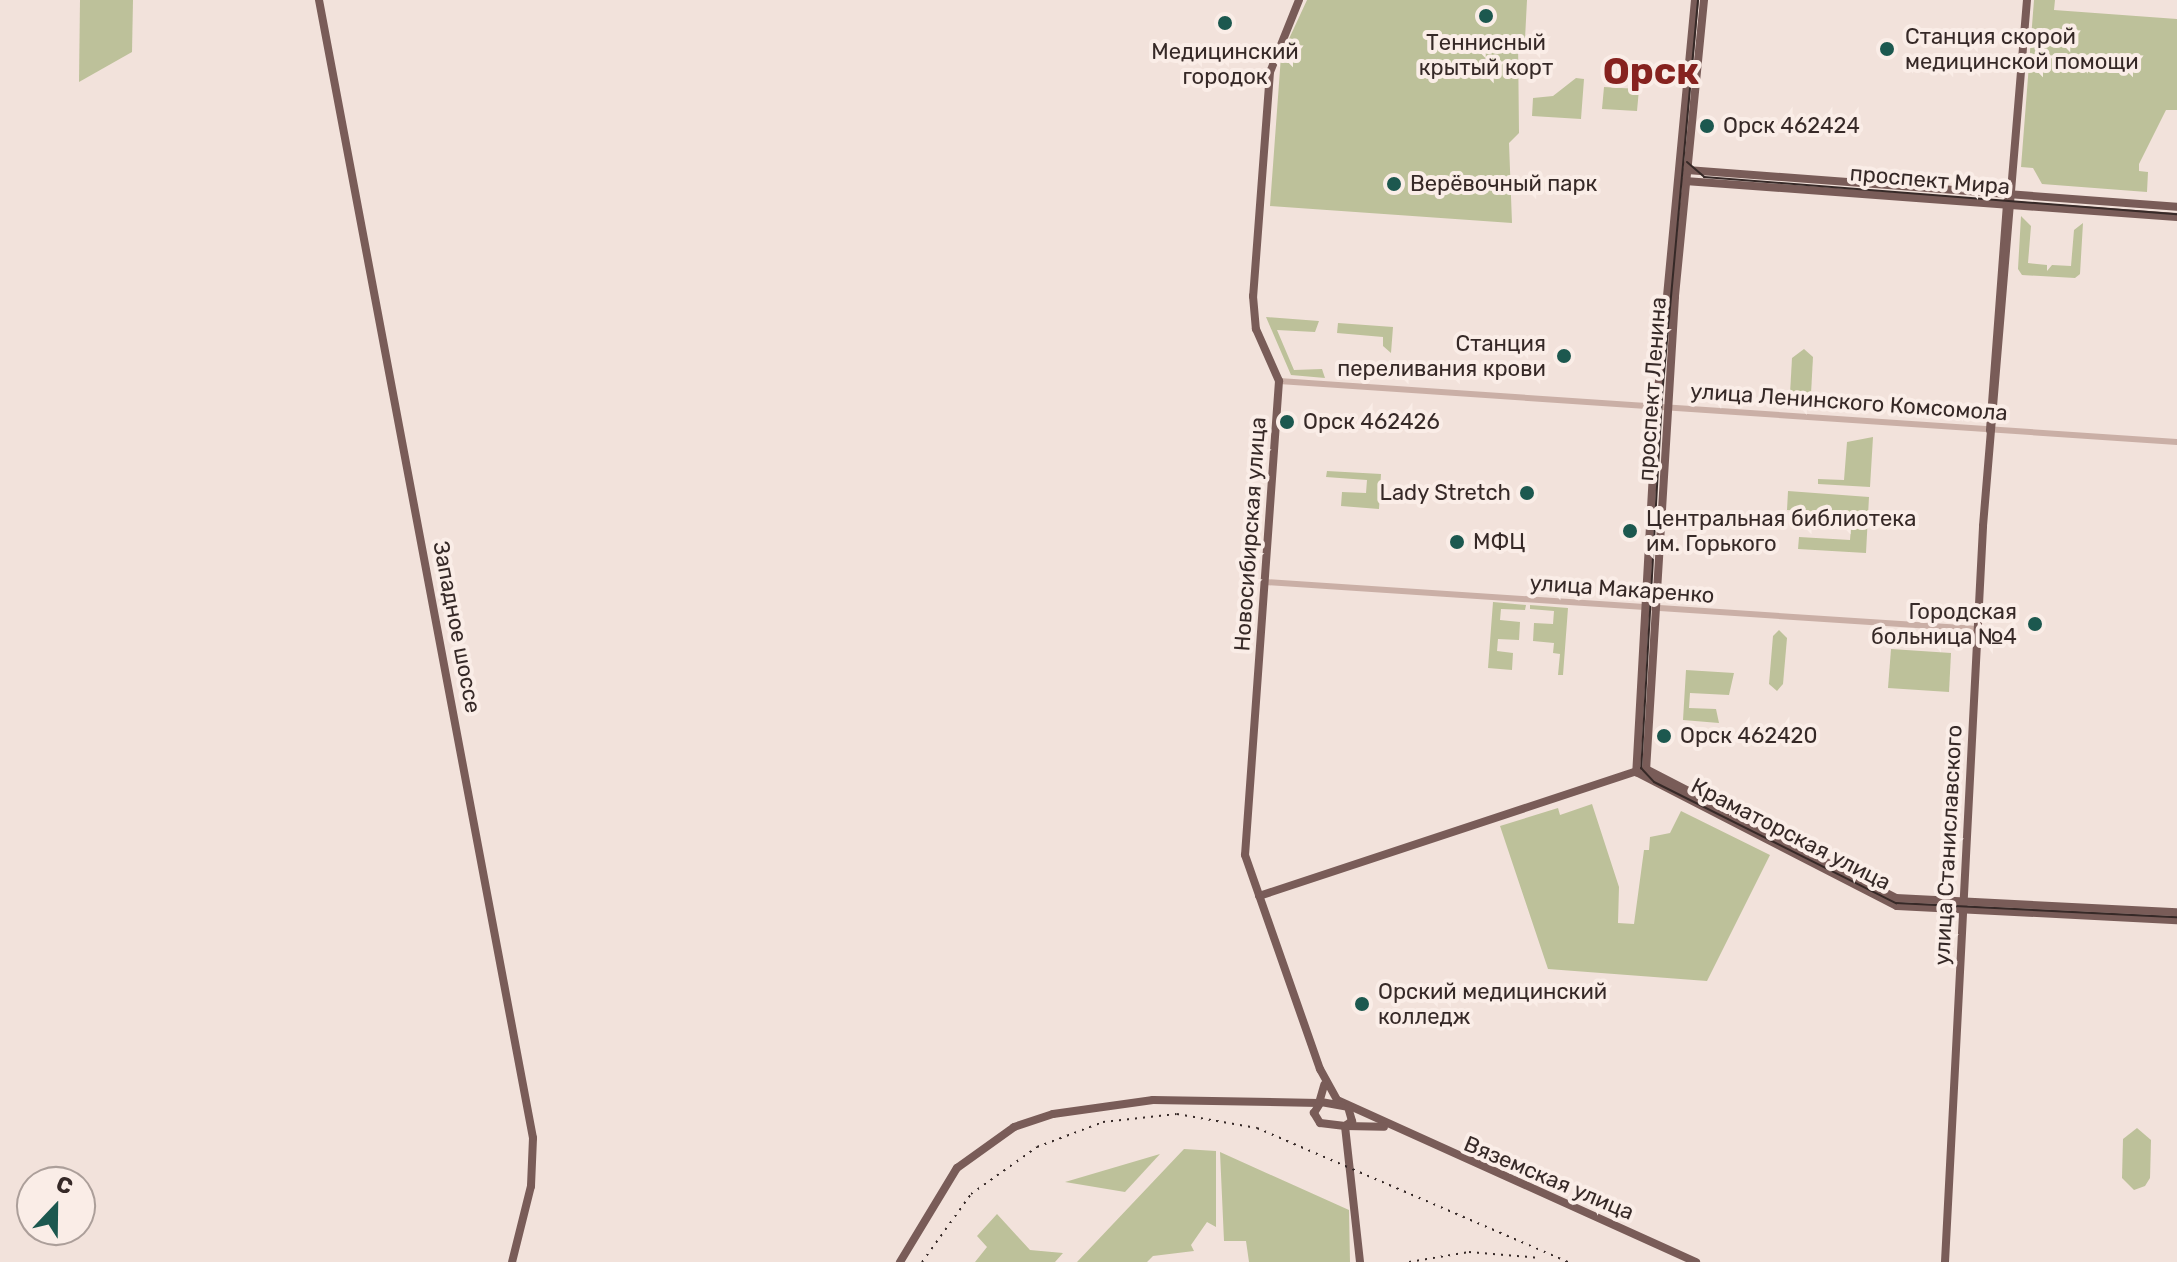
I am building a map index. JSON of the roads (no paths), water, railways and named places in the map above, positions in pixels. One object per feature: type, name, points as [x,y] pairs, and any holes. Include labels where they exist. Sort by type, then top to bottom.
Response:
[{"type":"main road","name":"Западное шоссе","points":[[319,0],[533,1138],[531,1186],[512,1262]]},
{"type":"main road","name":"Новосибирская улица","points":[[1299,0],[1270,72],[1253,296],[1256,329],[1279,381],[1245,841],[1259,896],[1320,1069]]},
{"type":"main road","name":"проспект Ленина","points":[[1686,170],[1695,0]]},
{"type":"main road","name":"проспект Ленина","points":[[1646,769],[1653,610],[1675,297],[1704,0]]},
{"type":"main road","name":"улица Станиславского","points":[[1945,1262],[1977,629],[1990,430],[2027,0]]},
{"type":"main road","name":"проспект Мира","points":[[1686,170],[2177,217]]},
{"type":"main road","name":"проспект Ленина","points":[[1636,772],[1657,407],[1685,181]]},
{"type":"main road","name":"проспект Мира","points":[[1685,181],[2011,202],[2177,207]]},
{"type":"main road","points":[[1259,896],[1646,769]]},
{"type":"main road","name":"Краматорская улица","points":[[1646,769],[1655,777],[1879,892],[1963,905],[2177,920]]},
{"type":"main road","name":"Краматорская улица","points":[[1636,772],[1874,899],[1897,906],[1963,905],[2177,912]]},
{"type":"main road","points":[[1317,1121],[1314,1111],[1325,1089],[1320,1069]]},
{"type":"main road","points":[[1320,1069],[1332,1095],[1348,1107],[1353,1118],[1345,1126]]},
{"type":"main road","points":[[900,1262],[957,1168],[1014,1127],[1053,1114],[1153,1100],[1319,1103],[1348,1107]]},
{"type":"main road","points":[[1280,1102],[1317,1121],[1345,1126],[1389,1127]]},
{"type":"main road","name":"Вяземская улица","points":[[1348,1107],[1696,1262]]},
{"type":"main road","points":[[1345,1126],[1360,1262]]},
{"type":"street","name":"улица Ленинского Комсомола","points":[[1279,381],[2177,442]]},
{"type":"street","name":"улица Макаренко","points":[[1265,582],[1977,629]]},
{"type":"tram line","points":[[1698,0],[1662,397],[1641,768],[1654,782],[1896,903],[2177,917]]},
{"type":"tram line","points":[[1687,162],[1704,177],[2177,214]]},
{"type":"railway","points":[[922,1262],[971,1194],[1037,1147],[1103,1122],[1177,1114],[1257,1128],[1568,1262]]},
{"type":"railway","points":[[1409,1262],[1469,1252],[1540,1258]]},
{"type":"place","name":"Теннисный крытый корт","points":[[1486,16]]},
{"type":"place","name":"Медицинский городок","points":[[1225,23]]},
{"type":"place","name":"Станция скорой медицинской помощи","points":[[1887,49]]},
{"type":"place","name":"Орск 462424","points":[[1707,126]]},
{"type":"place","name":"Верёвочный парк","points":[[1394,184]]},
{"type":"place","name":"Станция переливания крови","points":[[1564,356]]},
{"type":"place","name":"Орск 462426","points":[[1287,422]]},
{"type":"place","name":"Lady Stretch","points":[[1527,493]]},
{"type":"place","name":"Центральная библиотека им. Горького","points":[[1630,531]]},
{"type":"place","name":"МФЦ","points":[[1457,542]]},
{"type":"place","name":"Городская больница №4","points":[[2035,624]]},
{"type":"place","name":"Орск 462420","points":[[1664,736]]},
{"type":"place","name":"Орский медицинский колледж","points":[[1362,1004]]},
{"type":"district","name":"Орск","points":[[1651,72]]}]
